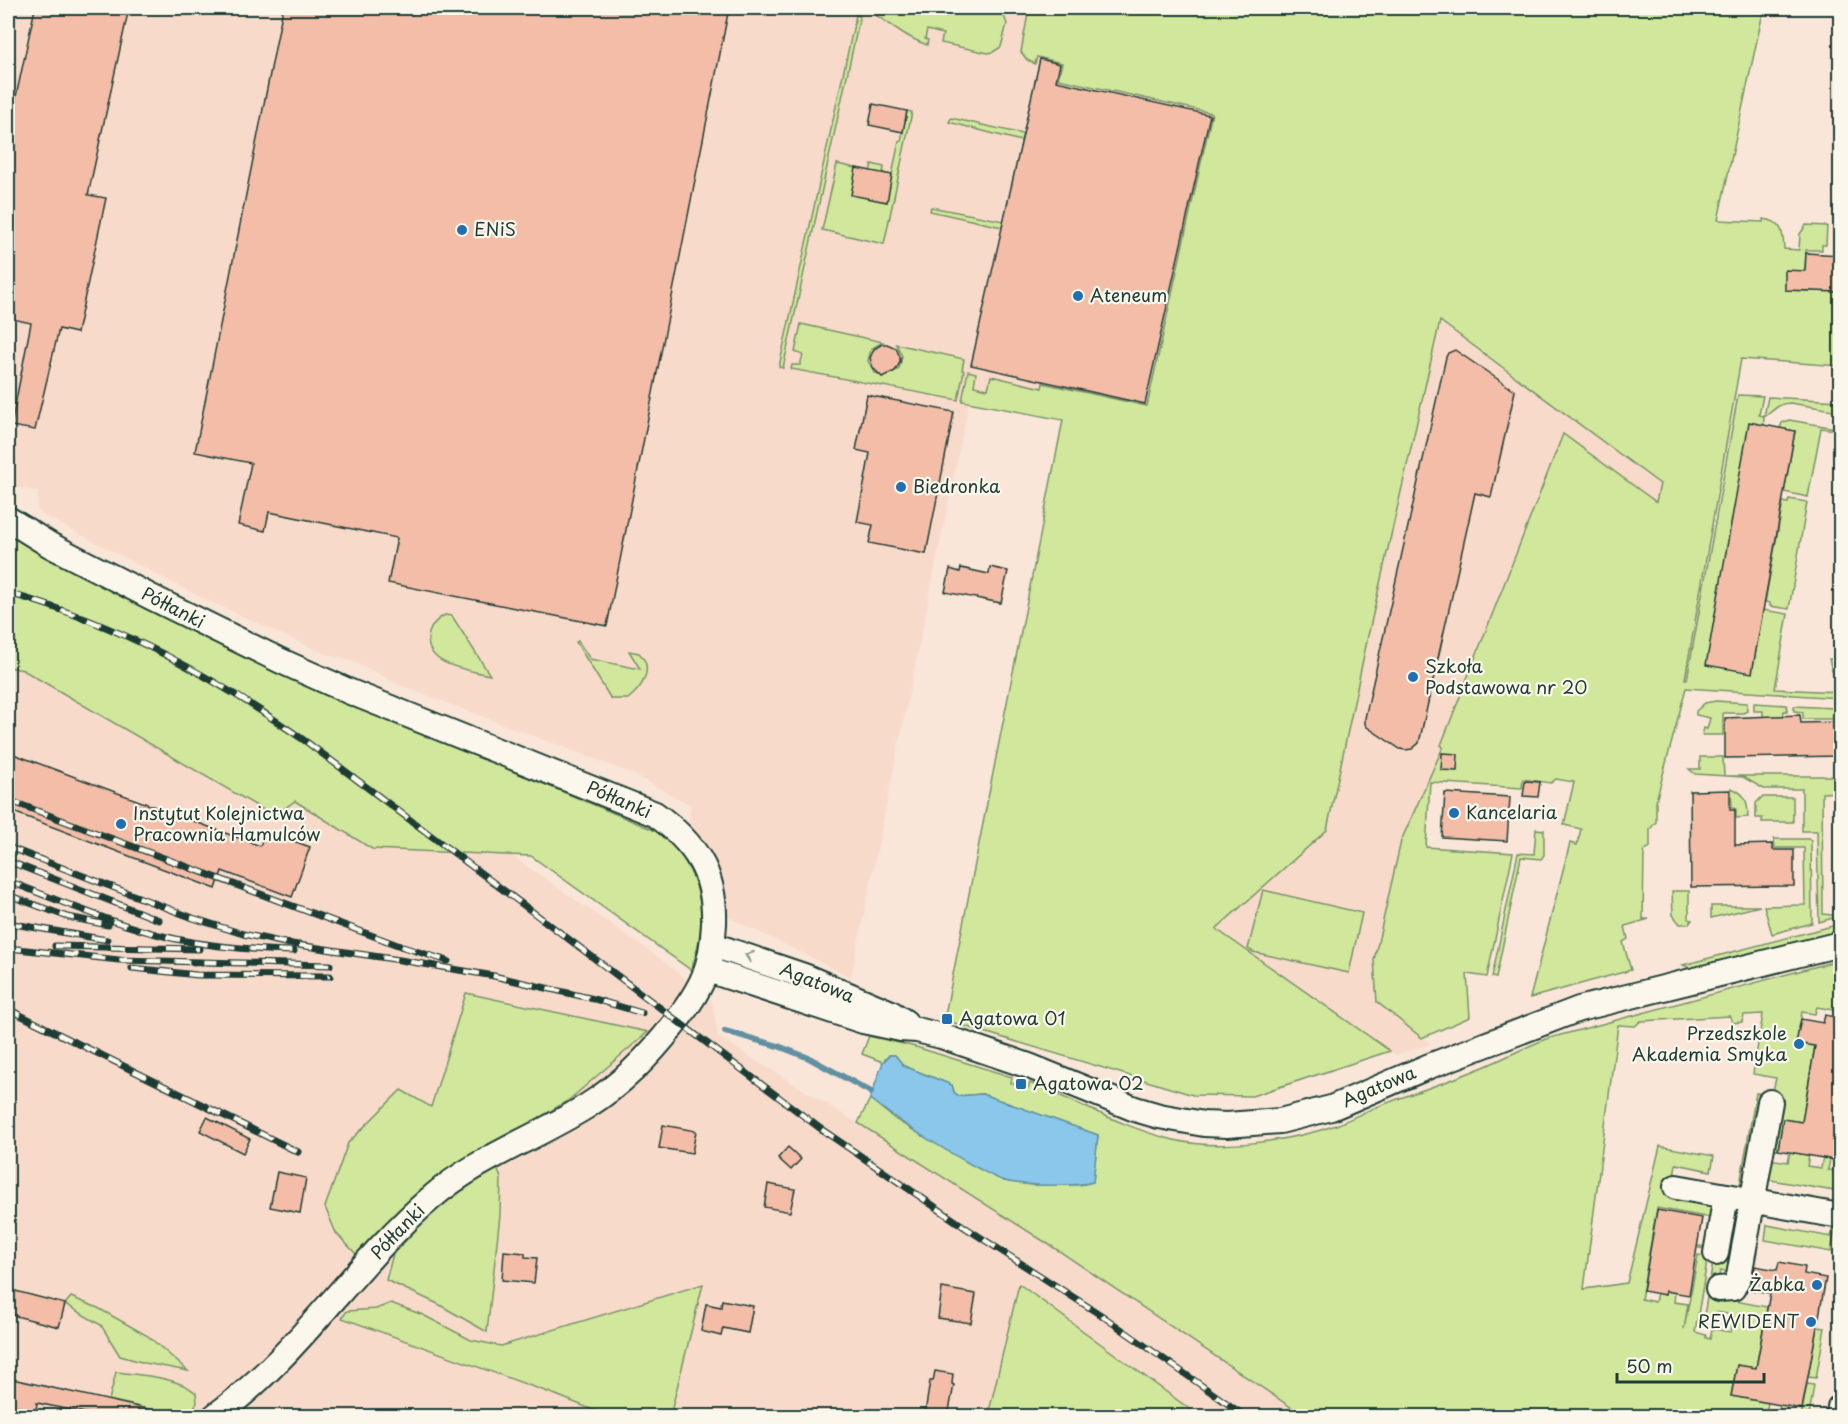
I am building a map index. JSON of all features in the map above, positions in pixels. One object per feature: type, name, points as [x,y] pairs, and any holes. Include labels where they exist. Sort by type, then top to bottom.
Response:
[{"type":"street","name":"Półłanki","points":[[8,519],[50,545],[130,587],[281,661],[348,691],[655,814],[686,840],[699,858],[713,897],[713,945],[708,970],[698,990],[658,1045],[629,1074],[587,1105],[465,1173],[432,1198],[390,1239],[275,1366],[215,1416]]},
{"type":"street","name":"Agatowa","points":[[708,970],[863,1021],[894,1028],[917,1030],[1029,1066],[1135,1109],[1159,1116],[1204,1124],[1253,1124],[1280,1121],[1331,1108],[1427,1067],[1579,1009],[1840,944]]},
{"type":"street","name":"Agatowa","points":[[713,945],[804,976],[891,1013],[917,1030]]},
{"type":"street","points":[[1718,1289],[1733,1288],[1737,1283],[1770,1102]]},
{"type":"street","points":[[1676,1187],[1840,1216]]},
{"type":"street","points":[[1716,1253],[1726,1196]]},
{"type":"street","points":[[1839,1416],[1840,1407]]},
{"type":"shaded area","points":[[13,8],[1029,8],[1021,48],[1237,86],[1162,439],[969,402],[851,977],[714,910],[686,840],[691,805],[631,773],[397,684],[373,671],[341,657],[321,652],[200,597],[41,514],[37,509],[38,492],[8,485],[8,31]]},
{"type":"shaded area","name":"Szkoła Podstawowa nr 20","points":[[1439,321],[1660,483],[1656,503],[1563,434],[1441,745],[1444,747],[1401,841],[1374,960],[1377,1002],[1431,1044],[1396,1055],[1216,929],[1327,830]]},
{"type":"shaded area","points":[[8,555],[256,678],[661,959],[712,1001],[718,1037],[979,1198],[1304,1416],[8,1416]]},
{"type":"green space","points":[[862,8],[1001,8],[1007,24],[1001,47],[988,53],[941,43],[943,34],[927,30],[925,39],[928,40],[927,45],[918,42]]},
{"type":"green space","points":[[1029,8],[1764,8],[1718,220],[1763,222],[1763,219],[1770,220],[1781,229],[1784,249],[1799,250],[1800,234],[1806,225],[1827,226],[1826,245],[1822,245],[1822,250],[1806,250],[1805,271],[1786,271],[1785,290],[1840,292],[1840,366],[1741,359],[1685,679],[1687,679],[1738,395],[1763,396],[1759,415],[1764,416],[1768,397],[1840,401],[1839,411],[1786,403],[1764,417],[1752,673],[1763,610],[1788,614],[1775,689],[1840,692],[1840,698],[1686,688],[1656,801],[1656,822],[1650,829],[1650,847],[1644,851],[1643,919],[1649,919],[1625,926],[1628,939],[1623,942],[1631,970],[1530,998],[1570,843],[1577,845],[1581,829],[1564,825],[1574,782],[1556,779],[1551,783],[1523,779],[1522,788],[1430,782],[1426,847],[1513,853],[1487,977],[1467,974],[1470,1017],[1422,1038],[1377,1002],[1374,960],[1401,841],[1443,747],[1441,745],[1563,434],[1656,502],[1660,484],[1440,321],[1368,636],[1327,830],[1216,929],[1390,1051],[1252,1096],[1193,1095],[944,1020],[1063,420],[962,401],[968,371],[976,373],[974,386],[988,389],[991,376],[1042,388],[1043,383],[1147,406],[1212,113],[1058,79],[1062,63],[1037,57],[1035,64],[1027,60],[1021,52]]},
{"type":"green space","points":[[856,15],[860,16],[783,368],[779,367]]},
{"type":"green space","points":[[907,111],[912,112],[884,244],[822,230],[837,164],[870,171],[872,164],[884,167],[883,173],[892,175]]},
{"type":"green space","points":[[951,118],[1023,134],[1021,141],[949,122]]},
{"type":"green space","points":[[931,207],[1004,221],[1002,227],[930,211]]},
{"type":"green space","points":[[801,324],[883,342],[871,349],[868,361],[875,373],[888,375],[899,369],[902,356],[896,344],[964,359],[958,400],[791,369],[792,365],[800,365],[803,355],[795,352]]},
{"type":"green space","points":[[1789,420],[1835,428],[1835,430],[1821,428],[1808,497],[1784,492],[1795,431],[1780,428],[1782,423]]},
{"type":"green space","points":[[1789,499],[1807,502],[1789,609],[1770,606],[1770,603],[1765,602],[1783,502],[1788,503]]},
{"type":"green space","points":[[8,531],[348,701],[656,831],[670,842],[687,864],[698,894],[701,924],[691,970],[531,856],[372,849],[295,801],[274,816],[23,670],[8,667]]},
{"type":"green space","points":[[445,615],[452,616],[490,675],[459,668],[439,659],[432,653],[428,644],[429,633],[435,622]]},
{"type":"green space","points":[[578,641],[590,659],[640,669],[629,651],[639,653],[646,665],[642,684],[628,699],[611,699],[576,642]]},
{"type":"green space","points":[[1829,659],[1840,659],[1840,676],[1832,671]]},
{"type":"green space","points":[[1716,701],[1747,703],[1747,711],[1723,713],[1723,735],[1702,735],[1704,728],[1707,729],[1710,718],[1696,715],[1696,711],[1705,703]]},
{"type":"green space","points":[[1754,703],[1787,705],[1787,711],[1784,711],[1783,719],[1763,719],[1763,711],[1754,711]]},
{"type":"green space","points":[[1794,706],[1834,708],[1833,719],[1803,719],[1803,712],[1794,711]]},
{"type":"green space","points":[[1700,757],[1723,757],[1724,776],[1695,774],[1689,769],[1700,769]]},
{"type":"green space","points":[[1727,776],[1840,776],[1840,792],[1822,793],[1823,914],[1840,916],[1819,922],[1817,831],[1802,831],[1802,789],[1764,789],[1743,777]]},
{"type":"green space","points":[[1731,788],[1745,799],[1748,817],[1736,818],[1736,809],[1732,808]]},
{"type":"green space","points":[[1762,797],[1793,797],[1793,822],[1762,822],[1762,818],[1756,818],[1756,803]]},
{"type":"green space","points":[[1536,829],[1544,830],[1544,855],[1541,859],[1521,857],[1496,978],[1492,977],[1518,853],[1534,854]]},
{"type":"green space","points":[[1774,839],[1809,839],[1811,841],[1812,923],[1772,934],[1764,906],[1805,905],[1804,848],[1775,848]]},
{"type":"green space","points":[[1263,890],[1362,913],[1349,973],[1248,949]]},
{"type":"green space","points":[[1672,891],[1689,891],[1689,919],[1692,920],[1689,924],[1680,924],[1673,915]]},
{"type":"green space","points":[[1711,906],[1760,906],[1711,918]]},
{"type":"green space","points":[[1840,924],[1840,932],[1692,969],[1683,965]]},
{"type":"green space","points":[[1840,960],[1840,1011],[1817,1007],[1815,1014],[1802,1012],[1797,1043],[1815,1046],[1802,1122],[1783,1119],[1778,1150],[1771,1149],[1779,1102],[1761,1099],[1746,1185],[1739,1190],[1756,1093],[1772,1096],[1776,1078],[1753,1074],[1763,1014],[1744,1015],[1742,1022],[1732,1023],[1730,1016],[1641,1021],[1635,1026],[1618,1025],[1584,1289],[1627,1283],[1660,1146],[1714,1156],[1711,1171],[1676,1164],[1671,1194],[1713,1203],[1715,1214],[1709,1249],[1699,1248],[1699,1246],[1707,1247],[1712,1218],[1657,1208],[1641,1299],[1655,1302],[1657,1293],[1665,1295],[1666,1291],[1675,1293],[1674,1302],[1688,1304],[1684,1329],[1698,1255],[1708,1256],[1695,1332],[1706,1335],[1706,1338],[1710,1339],[1712,1329],[1731,1332],[1733,1315],[1716,1312],[1715,1318],[1704,1315],[1714,1257],[1722,1259],[1730,1214],[1735,1209],[1739,1209],[1741,1213],[1730,1272],[1720,1271],[1714,1297],[1767,1307],[1756,1368],[1737,1365],[1731,1396],[1768,1403],[1766,1412],[1778,1414],[1780,1405],[1787,1406],[1786,1415],[1791,1416],[1304,1416],[1059,1251],[858,1123],[870,1099],[896,1120],[1004,1181],[1032,1185],[1080,1185],[1093,1182],[1098,1135],[982,1094],[958,1096],[952,1085],[904,1066],[895,1055],[889,1055],[883,1062],[862,1054],[869,1036],[916,1047],[1012,1077],[1011,1083],[1028,1088],[1030,1083],[1119,1122],[1155,1135],[1212,1145],[1255,1143],[1298,1136],[1336,1125],[1376,1107],[1485,1066],[1546,1039]]},
{"type":"green space","points":[[466,993],[648,1032],[569,1100],[462,1164],[358,1256],[336,1233],[325,1207],[348,1143],[401,1090],[431,1107]]},
{"type":"green space","points":[[1790,1152],[1809,1155],[1807,1166],[1821,1168],[1823,1158],[1830,1159],[1828,1170],[1840,1172],[1840,1192],[1765,1179],[1769,1159],[1788,1162]]},
{"type":"green space","points":[[497,1168],[501,1178],[500,1215],[487,1332],[438,1304],[386,1280],[393,1254],[442,1202]]},
{"type":"green space","points":[[1834,1222],[1836,1223],[1831,1252],[1765,1240],[1767,1225],[1831,1237]]},
{"type":"green space","points":[[703,1284],[670,1416],[608,1416],[342,1318],[347,1311],[376,1309],[391,1303],[423,1315],[471,1340],[501,1346]]},
{"type":"green space","points":[[1019,1284],[1199,1416],[988,1416]]},
{"type":"green space","points":[[71,1297],[98,1308],[148,1336],[188,1371],[120,1356],[101,1325],[65,1304]]},
{"type":"green space","points":[[1817,1327],[1825,1328],[1816,1378],[1808,1377]]},
{"type":"green space","points":[[116,1372],[180,1383],[196,1393],[197,1403],[188,1416],[149,1416],[150,1412],[144,1411],[144,1408],[109,1400]]},
{"type":"green space","points":[[1807,1384],[1814,1385],[1809,1416],[1801,1416]]},
{"type":"water","points":[[890,1055],[895,1055],[904,1066],[952,1085],[958,1096],[982,1094],[1098,1135],[1093,1182],[1049,1185],[1005,1181],[988,1174],[932,1142],[870,1099],[883,1062]]},
{"type":"building","points":[[35,8],[129,8],[88,195],[106,198],[77,333],[59,329],[35,430],[11,426],[31,323],[8,318],[8,134]]},
{"type":"building","name":"ENiS","points":[[283,8],[729,8],[607,626],[388,583],[397,538],[269,512],[265,531],[238,525],[251,463],[195,452]]},
{"type":"building","name":"Ateneum","points":[[1040,59],[1060,64],[1056,81],[1210,115],[1145,404],[971,365]]},
{"type":"building","points":[[873,104],[907,111],[903,132],[869,125]]},
{"type":"building","points":[[856,168],[892,175],[887,202],[851,195]]},
{"type":"building","points":[[1806,253],[1840,255],[1840,292],[1785,290],[1785,270],[1805,271]]},
{"type":"building","points":[[882,344],[896,348],[900,362],[895,371],[882,377],[873,368],[870,358],[874,349]]},
{"type":"building","points":[[1455,350],[1515,391],[1491,497],[1475,493],[1419,743],[1412,749],[1405,750],[1367,727],[1365,718],[1446,357],[1448,353]]},
{"type":"building","name":"Biedronka","points":[[867,395],[954,412],[926,554],[869,543],[873,525],[857,522],[870,453],[856,450]]},
{"type":"building","points":[[1749,422],[1795,431],[1752,673],[1706,665]]},
{"type":"building","points":[[990,567],[1008,571],[1001,603],[945,592],[950,569],[960,572],[961,568],[989,574]]},
{"type":"building","points":[[1800,715],[1801,723],[1840,722],[1840,756],[1725,758],[1725,718]]},
{"type":"building","name":"Instytut Kolejnictwa Pracownia Hamulców","points":[[8,752],[260,846],[266,831],[310,847],[292,897],[222,871],[216,889],[8,810]]},
{"type":"building","points":[[1442,753],[1458,754],[1457,771],[1441,770]]},
{"type":"building","points":[[1525,781],[1540,782],[1538,797],[1523,796]]},
{"type":"building","points":[[1730,790],[1730,810],[1735,810],[1735,845],[1773,844],[1773,850],[1794,850],[1794,886],[1691,887],[1690,791]]},
{"type":"building","points":[[1445,793],[1510,797],[1507,841],[1442,837]]},
{"type":"building","points":[[1825,1015],[1840,1018],[1840,1161],[1778,1150],[1783,1119],[1802,1122],[1815,1046],[1796,1043],[1801,1019],[1823,1023]]},
{"type":"building","points":[[207,1117],[250,1139],[243,1153],[200,1131]]},
{"type":"building","points":[[663,1125],[696,1131],[692,1153],[659,1148]]},
{"type":"building","points":[[788,1147],[801,1159],[791,1170],[778,1158]]},
{"type":"building","points":[[277,1172],[306,1178],[300,1213],[270,1207]]},
{"type":"building","points":[[768,1184],[795,1189],[790,1212],[764,1207]]},
{"type":"building","points":[[1657,1210],[1702,1218],[1689,1295],[1666,1291],[1665,1295],[1643,1291]]},
{"type":"building","points":[[504,1251],[525,1253],[525,1257],[537,1258],[534,1283],[502,1280]]},
{"type":"building","points":[[1779,1262],[1805,1267],[1804,1274],[1826,1278],[1802,1409],[1731,1396],[1737,1365],[1756,1368],[1770,1293],[1751,1290],[1755,1266],[1777,1270]]},
{"type":"building","points":[[942,1288],[976,1294],[971,1323],[938,1318]]},
{"type":"building","points":[[8,1289],[65,1304],[59,1327],[8,1314]]},
{"type":"building","points":[[722,1300],[753,1306],[748,1333],[723,1328],[721,1336],[701,1331],[706,1304],[721,1307]]},
{"type":"building","points":[[935,1371],[953,1374],[952,1384],[954,1385],[948,1416],[925,1413],[930,1381],[933,1381]]},
{"type":"building","points":[[8,1378],[152,1410],[151,1416],[99,1416],[37,1403],[36,1411],[8,1405]]},
{"type":"waterway","points":[[725,1031],[778,1046],[809,1058],[871,1092]]},
{"type":"railway","points":[[8,593],[89,620],[164,654],[237,695],[272,718],[821,1129],[966,1228],[1104,1317],[1245,1416]]},
{"type":"railway","points":[[8,800],[403,947],[448,961]]},
{"type":"railway","points":[[8,847],[193,918],[243,934],[285,943],[494,976],[594,999],[642,1013]]},
{"type":"railway","points":[[8,861],[159,920]]},
{"type":"railway","points":[[8,881],[154,934],[235,948],[294,951]]},
{"type":"railway","points":[[8,895],[68,917],[108,925]]},
{"type":"railway","points":[[8,923],[107,940]]},
{"type":"railway","points":[[55,946],[199,949]]},
{"type":"railway","points":[[8,948],[119,960],[330,965]]},
{"type":"railway","points":[[132,968],[197,975],[330,976]]},
{"type":"railway","points":[[8,1009],[298,1152]]},
{"type":"place","name":"ENiS","points":[[462,230]]},
{"type":"place","name":"Ateneum","points":[[1078,296]]},
{"type":"place","name":"Biedronka","points":[[901,487]]},
{"type":"place","name":"Szkoła Podstawowa nr 20","points":[[1413,677]]},
{"type":"place","name":"Kancelaria","points":[[1454,813]]},
{"type":"place","name":"Instytut Kolejnictwa Pracownia Hamulców","points":[[121,824]]},
{"type":"place","name":"Agatowa 01","points":[[947,1019]]},
{"type":"place","name":"Przedszkole Akademia Smyka","points":[[1799,1044]]},
{"type":"place","name":"Agatowa 02","points":[[1021,1084]]},
{"type":"place","name":"Żabka","points":[[1817,1285]]},
{"type":"place","name":"REWIDENT","points":[[1811,1322]]}]
